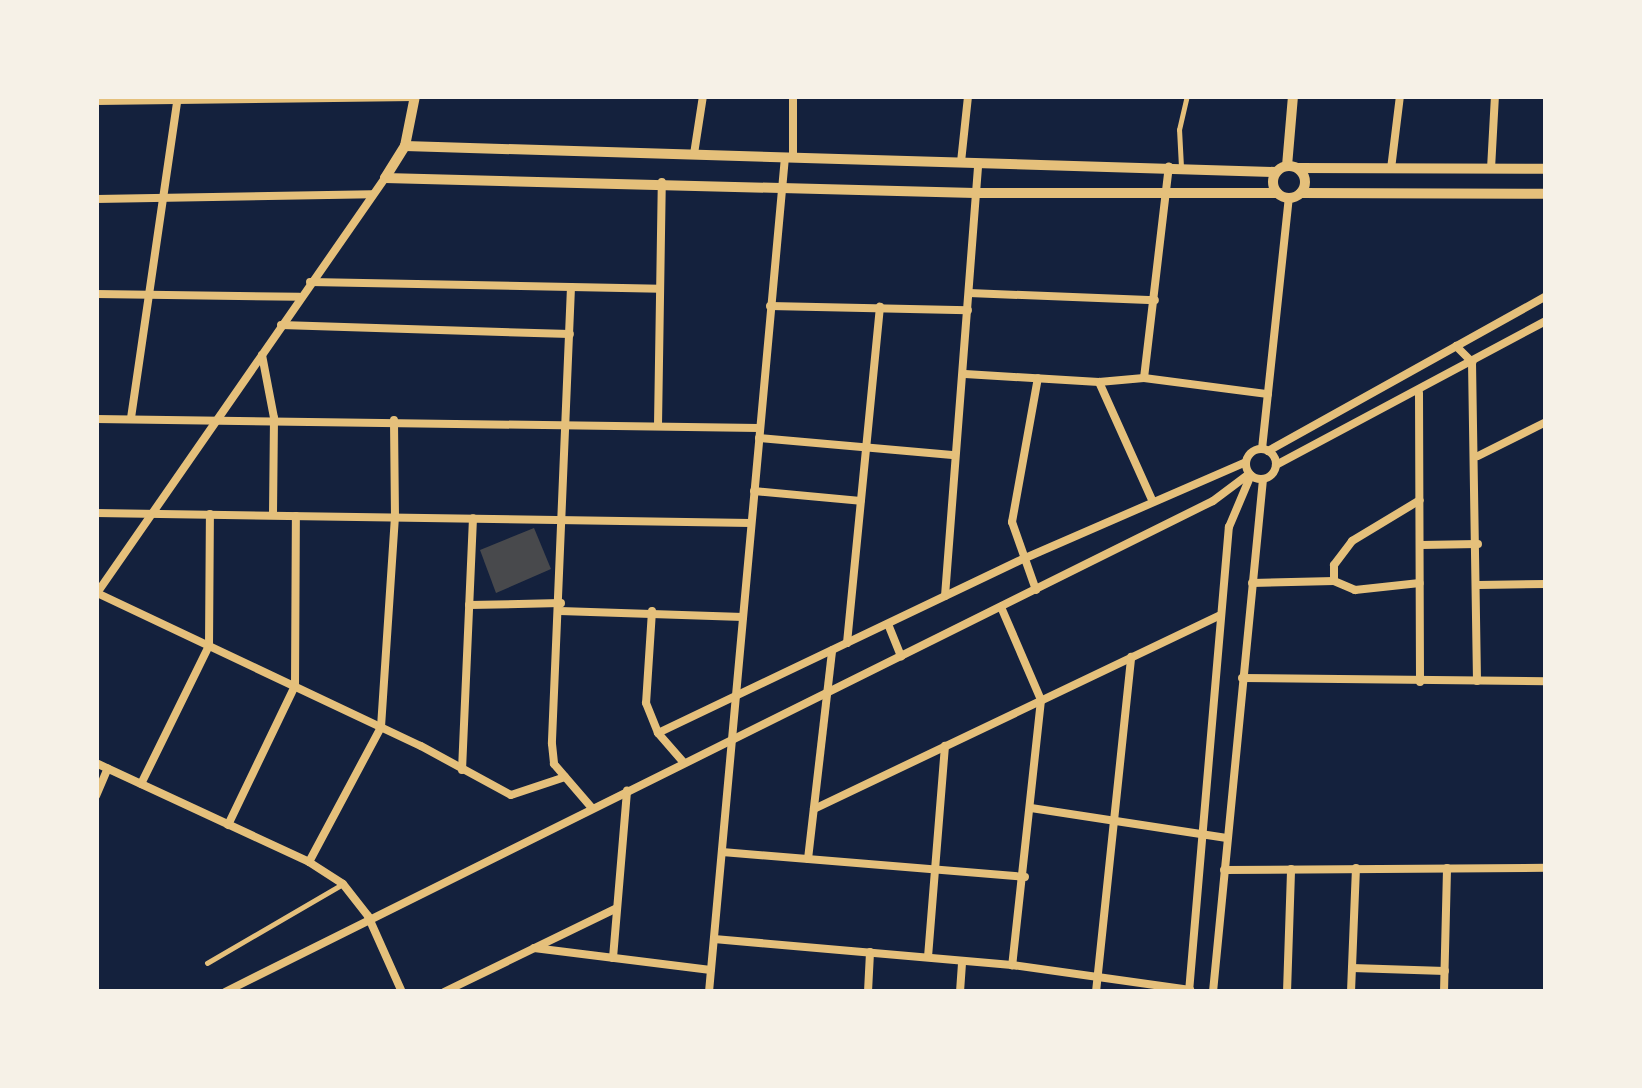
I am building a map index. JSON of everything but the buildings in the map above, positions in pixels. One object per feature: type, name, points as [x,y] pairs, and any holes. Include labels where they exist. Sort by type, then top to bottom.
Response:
[{"type":"street","points":[[694,154],[703,96]]},
{"type":"street","points":[[710,992],[781,186],[789,157],[793,96]]},
{"type":"street","points":[[962,162],[968,96]]},
{"type":"street","points":[[1276,464],[1265,450],[1289,195],[1293,96]]},
{"type":"street","points":[[1391,169],[1400,96]]},
{"type":"street","points":[[1491,169],[1495,96]]},
{"type":"street","points":[[96,101],[415,97],[405,146],[385,178],[96,593],[381,727],[511,795],[565,777]]},
{"type":"street","points":[[131,418],[178,99]]},
{"type":"street","points":[[405,146],[978,163],[1546,170]]},
{"type":"street","points":[[945,596],[952,455],[965,374],[978,163]]},
{"type":"street","points":[[1144,378],[1175,167]]},
{"type":"street","points":[[1287,169],[1304,175],[1289,195]]},
{"type":"street","points":[[385,178],[975,194],[1546,194]]},
{"type":"street","points":[[658,425],[662,182]]},
{"type":"street","points":[[96,199],[374,194]]},
{"type":"street","points":[[310,282],[660,289]]},
{"type":"street","points":[[572,287],[552,745],[554,764],[591,807]]},
{"type":"street","points":[[969,293],[1155,300]]},
{"type":"street","points":[[96,294],[301,297]]},
{"type":"street","points":[[658,733],[1023,559],[1246,462],[1546,296]]},
{"type":"street","points":[[770,307],[968,310]]},
{"type":"street","points":[[848,643],[880,307]]},
{"type":"street","points":[[1213,992],[1263,479],[1276,464],[1419,393],[1546,321]]},
{"type":"street","points":[[281,325],[570,334]]},
{"type":"street","points":[[1456,346],[1472,362],[1478,456],[1477,681]]},
{"type":"street","points":[[262,353],[274,418],[273,515]]},
{"type":"street","points":[[965,374],[1099,382],[1144,378],[1268,394]]},
{"type":"street","points":[[1036,590],[1012,522],[1038,378]]},
{"type":"street","points":[[1099,382],[1152,500]]},
{"type":"street","points":[[1419,393],[1420,682]]},
{"type":"street","points":[[96,419],[218,416],[658,425],[952,455]]},
{"type":"street","points":[[309,862],[381,727],[394,517],[394,420]]},
{"type":"street","points":[[1478,456],[1546,422]]},
{"type":"street","points":[[714,939],[1012,965],[1190,991],[1228,527],[1250,475],[1246,462]]},
{"type":"street","points":[[1250,475],[1263,479]]},
{"type":"street","points":[[225,992],[368,916],[1001,608],[1213,501],[1250,475]]},
{"type":"street","points":[[754,490],[861,501]]},
{"type":"street","points":[[1334,581],[1334,565],[1352,541],[1420,500]]},
{"type":"street","points":[[96,513],[751,523]]},
{"type":"street","points":[[141,784],[209,646],[210,514]]},
{"type":"street","points":[[228,825],[295,686],[296,515]]},
{"type":"street","points":[[462,770],[473,518]]},
{"type":"street","points":[[1421,545],[1478,544]]},
{"type":"street","points":[[1252,583],[1334,581],[1355,590],[1420,584]]},
{"type":"street","points":[[1478,585],[1546,584]]},
{"type":"street","points":[[469,605],[742,617]]},
{"type":"street","points":[[1001,608],[1041,700],[1012,965]]},
{"type":"street","points":[[652,611],[646,703],[658,733],[683,762]]},
{"type":"street","points":[[814,808],[1220,616]]},
{"type":"street","points":[[888,624],[901,656]]},
{"type":"street","points":[[808,859],[832,650]]},
{"type":"street","points":[[1096,992],[1131,657]]},
{"type":"street","points":[[1242,679],[1546,681]]},
{"type":"street","points":[[928,957],[945,746]]},
{"type":"street","points":[[96,763],[309,862],[343,884],[368,916],[402,992]]},
{"type":"street","points":[[96,796],[109,768]]},
{"type":"street","points":[[613,958],[628,790]]},
{"type":"street","points":[[1031,808],[1227,838]]},
{"type":"street","points":[[722,852],[1025,877]]},
{"type":"street","points":[[1444,992],[1447,867]]},
{"type":"street","points":[[1351,992],[1356,868]]},
{"type":"street","points":[[1224,869],[1546,868]]},
{"type":"street","points":[[1287,992],[1291,869]]},
{"type":"street","points":[[444,992],[617,908]]},
{"type":"street","points":[[534,948],[711,970]]},
{"type":"street","points":[[868,992],[870,952]]},
{"type":"street","points":[[960,992],[962,961]]},
{"type":"street","points":[[1352,968],[1445,971]]},
{"type":"street","points":[[1191,978],[1214,980]]},
{"type":"lane","points":[[1175,167],[1187,96]]},
{"type":"lane","points":[[207,963],[343,884]]}]
